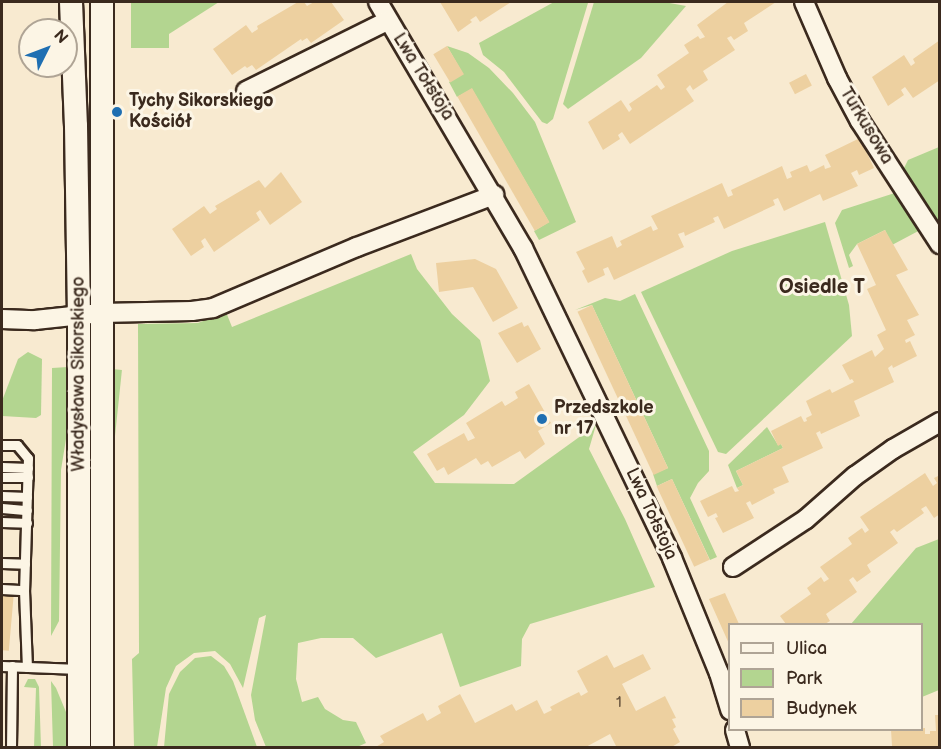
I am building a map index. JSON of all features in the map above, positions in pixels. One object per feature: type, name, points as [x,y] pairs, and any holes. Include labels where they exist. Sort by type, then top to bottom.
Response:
[{"type":"street","name":"Władysława Sikorskiego","points":[[71,2],[79,316],[79,747]]},
{"type":"street","name":"Władysława Sikorskiego","points":[[102,2],[102,747]]},
{"type":"street","name":"Lwa Tołstoja","points":[[381,2],[387,21],[524,248],[672,558],[719,674],[728,706]]},
{"type":"street","name":"Turkusowa","points":[[804,2],[837,78],[860,122],[939,243]]},
{"type":"street","name":"Lwa Tołstoja","points":[[246,91],[387,21]]},
{"type":"street","points":[[2,318],[35,320],[102,313],[192,311],[213,308],[357,247],[494,195]]},
{"type":"street","points":[[733,567],[806,519],[855,476],[893,449],[939,422]]},
{"type":"street","points":[[736,731],[740,747]]},
{"type":"lane","points":[[2,445],[10,443],[22,448],[28,458],[24,590],[27,667]]},
{"type":"lane","points":[[2,467],[28,472]]},
{"type":"lane","points":[[2,477],[28,472]]},
{"type":"lane","points":[[2,496],[27,497]]},
{"type":"lane","points":[[2,508],[27,510]]},
{"type":"lane","points":[[2,522],[27,523]]},
{"type":"lane","points":[[2,563],[25,564]]},
{"type":"lane","points":[[2,589],[24,590]]},
{"type":"lane","points":[[2,666],[79,669]]},
{"type":"lane","points":[[11,747],[12,666]]},
{"type":"green space","points":[[131,2],[219,2],[169,34],[169,48],[131,48]]},
{"type":"green space","points":[[554,2],[588,3],[553,119],[547,124],[542,122],[504,72],[483,55],[479,43]]},
{"type":"green space","points":[[594,2],[664,2],[686,6],[641,58],[568,109],[563,104]]},
{"type":"green space","points":[[447,46],[468,53],[489,68],[513,93],[535,122],[576,222],[539,240],[534,231],[549,222],[472,89],[457,97],[449,82],[463,74]]},
{"type":"green space","points":[[939,147],[939,227],[935,225],[902,172],[908,160]]},
{"type":"green space","points":[[901,191],[924,228],[892,245],[885,230],[857,244],[849,255],[853,266],[849,268],[835,223],[842,210]]},
{"type":"green space","points":[[825,222],[849,305],[852,336],[726,454],[718,452],[641,292],[732,251]]},
{"type":"green space","points":[[411,254],[417,269],[452,314],[480,340],[490,381],[464,415],[413,452],[435,483],[514,484],[596,425],[589,449],[625,519],[655,587],[530,624],[522,639],[521,666],[460,687],[442,633],[376,658],[353,638],[321,638],[298,643],[296,679],[302,702],[318,697],[325,709],[343,720],[356,722],[366,743],[357,747],[266,747],[255,720],[251,695],[266,615],[259,618],[243,688],[230,664],[215,651],[194,653],[176,666],[166,688],[157,747],[134,747],[132,659],[139,653],[138,324],[198,323],[226,312],[232,327]]},
{"type":"green space","points":[[635,294],[709,451],[709,471],[698,483],[690,498],[717,557],[710,560],[672,479],[657,486],[653,474],[668,468],[592,305],[575,310],[605,298],[620,301]]},
{"type":"green space","points":[[28,352],[42,359],[41,415],[36,418],[2,416],[2,401],[18,359]]},
{"type":"green space","points":[[68,367],[70,414],[61,470],[59,621],[51,636],[52,368]]},
{"type":"green space","points":[[112,369],[122,370],[82,747],[72,746]]},
{"type":"green space","points":[[767,427],[778,445],[781,444],[783,448],[736,471],[743,485],[737,488],[728,465]]},
{"type":"green space","points":[[939,539],[939,690],[923,697],[923,623],[852,623],[916,548]]},
{"type":"green space","points":[[211,656],[224,666],[233,681],[257,747],[164,747],[169,694],[180,672],[195,658]]},
{"type":"green space","points":[[28,679],[35,679],[39,687],[41,747],[34,747],[36,688],[24,687]]},
{"type":"green space","points":[[51,681],[66,712],[68,747],[53,747]]},
{"type":"building","points":[[298,2],[304,2],[307,6],[314,2],[331,2],[344,20],[311,43],[307,38],[302,41],[301,39],[256,70],[252,65],[247,68],[245,66],[232,75],[213,49],[246,25],[252,33],[258,29],[257,26]]},
{"type":"building","points":[[440,2],[511,2],[480,22],[476,16],[470,20],[472,22],[458,32]]},
{"type":"building","points":[[728,2],[776,2],[744,23],[748,31],[734,40],[731,36],[727,38],[735,50],[703,71],[708,80],[693,90],[690,85],[686,89],[694,101],[630,144],[622,132],[618,135],[620,139],[603,150],[588,122],[621,100],[629,112],[632,109],[629,104],[657,85],[661,90],[665,87],[657,75],[689,53],[684,45],[698,36],[700,39],[705,37],[697,25]]},
{"type":"building","points":[[940,40],[940,80],[913,98],[905,87],[901,90],[904,95],[888,106],[872,77],[904,55],[911,66],[915,63],[913,59]]},
{"type":"building","points":[[447,46],[464,74],[450,83],[433,54]]},
{"type":"building","points":[[806,74],[812,86],[795,94],[789,83]]},
{"type":"building","points":[[472,88],[550,222],[535,231],[457,96]]},
{"type":"building","points":[[860,138],[874,168],[859,175],[857,170],[851,173],[858,186],[823,201],[820,194],[784,211],[778,198],[773,200],[775,205],[724,229],[718,216],[713,218],[715,222],[685,236],[684,232],[678,234],[684,247],[614,280],[608,267],[603,269],[605,275],[588,283],[582,271],[585,269],[576,252],[612,236],[617,248],[622,245],[620,241],[651,226],[653,231],[658,229],[651,216],[722,183],[728,197],[733,195],[731,190],[782,166],[787,179],[792,177],[790,172],[807,165],[810,172],[824,165],[825,169],[831,167],[825,155]]},
{"type":"building","points":[[281,172],[302,202],[270,225],[260,210],[256,213],[260,220],[214,252],[205,238],[201,241],[204,247],[191,256],[172,229],[204,206],[210,214],[217,209],[215,206],[259,180],[265,188]]},
{"type":"building","points":[[885,230],[908,270],[896,275],[919,315],[907,320],[915,335],[905,340],[906,343],[910,341],[917,356],[893,368],[892,365],[888,368],[894,382],[854,401],[860,416],[821,434],[820,431],[816,433],[823,448],[782,467],[789,482],[773,489],[775,493],[752,505],[750,501],[746,503],[754,518],[723,533],[715,518],[718,517],[716,513],[708,517],[700,501],[732,486],[735,492],[739,491],[737,488],[743,485],[736,471],[783,448],[781,444],[778,446],[771,431],[801,416],[804,422],[807,421],[806,418],[812,415],[806,401],[830,389],[832,393],[854,382],[850,380],[842,365],[872,350],[875,357],[884,349],[877,335],[886,330],[867,289],[876,285],[857,244]]},
{"type":"building","points":[[475,259],[496,269],[518,308],[493,322],[473,287],[439,292],[436,263]]},
{"type":"building","points":[[592,305],[668,468],[654,475],[577,312]]},
{"type":"building","points":[[522,322],[524,327],[528,325],[541,349],[517,363],[498,333]]},
{"type":"building","points":[[529,384],[551,423],[538,431],[545,444],[525,459],[520,451],[492,467],[488,461],[481,465],[476,458],[448,475],[444,467],[437,471],[427,454],[464,433],[468,441],[475,438],[466,423],[502,401],[505,406],[518,398],[515,392]]},
{"type":"building","points":[[925,473],[933,486],[937,483],[934,478],[940,475],[940,514],[934,518],[926,506],[921,509],[924,513],[897,532],[894,529],[890,532],[898,543],[867,565],[871,572],[857,582],[853,577],[849,580],[857,592],[826,614],[830,621],[827,623],[785,623],[780,616],[811,594],[807,588],[821,577],[824,582],[829,579],[820,567],[852,544],[848,538],[862,528],[865,533],[869,530],[860,517]]},
{"type":"building","points":[[672,479],[710,560],[694,567],[657,486]]},
{"type":"building","points":[[2,591],[14,592],[9,651],[2,650]]},
{"type":"building","points":[[725,593],[739,623],[728,623],[728,642],[709,599]]},
{"type":"building","points":[[643,654],[651,669],[622,684],[636,711],[665,696],[676,718],[672,719],[676,727],[673,729],[680,742],[670,748],[617,748],[610,734],[584,748],[374,748],[384,742],[380,736],[423,713],[427,721],[441,713],[438,706],[460,694],[475,723],[512,704],[516,711],[537,700],[544,714],[552,710],[550,707],[579,692],[581,696],[588,692],[577,671],[607,655],[614,668]]},
{"type":"building","points":[[935,715],[940,715],[940,748],[892,746],[891,731],[923,731],[925,728],[925,734],[930,734],[930,731],[936,731]]},
{"type":"place","name":"Tychy Sikorskiego Kościół","points":[[117,112]]},
{"type":"place","name":"Przedszkole nr 17","points":[[542,419]]},
{"type":"district","name":"Osiedle T","points":[[822,287]]}]
